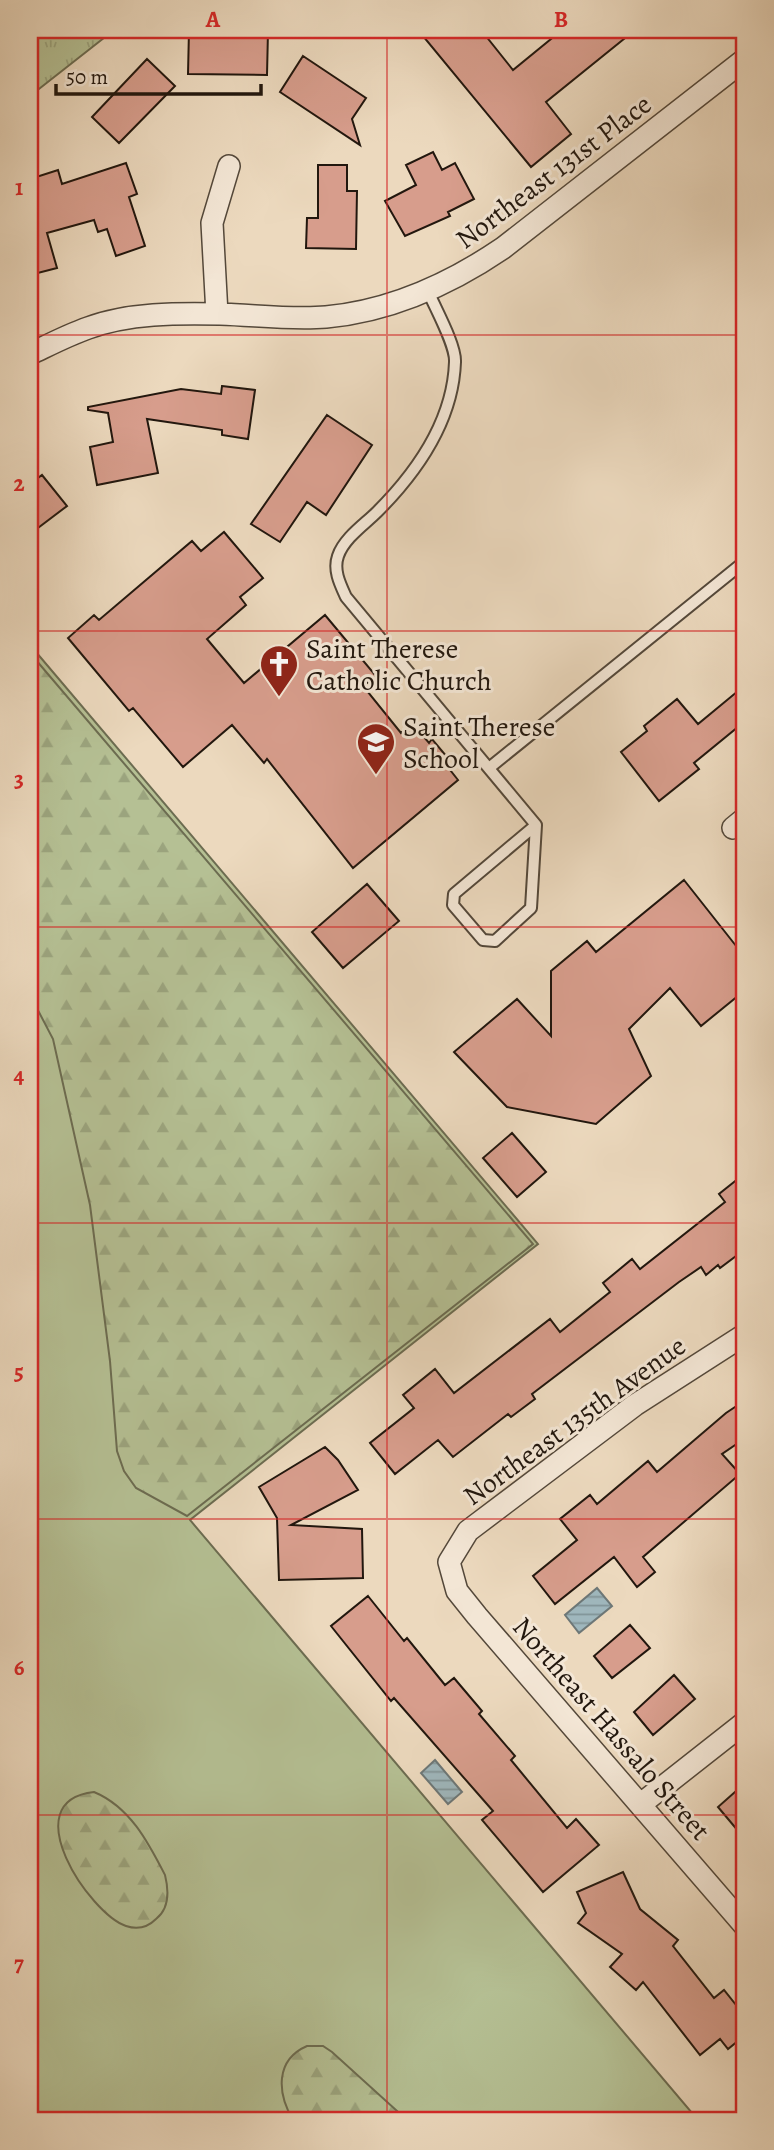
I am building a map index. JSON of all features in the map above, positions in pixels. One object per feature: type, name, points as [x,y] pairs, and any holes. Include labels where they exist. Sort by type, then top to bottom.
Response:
[{"type":"street","name":"Northeast 131st Place","points":[[30,354],[90,327],[144,316],[217,314],[327,317],[380,307],[428,291],[467,272],[503,248],[744,60]]},
{"type":"street","points":[[217,314],[212,223],[229,166]]},
{"type":"street","name":"Northeast 135th Avenue","points":[[449,1562],[468,1531],[635,1405],[744,1335]]},
{"type":"street","name":"Northeast Hassalo Street","points":[[449,1562],[457,1591],[744,1924]]},
{"type":"street","points":[[641,1804],[744,1723]]},
{"type":"lane","points":[[428,291],[456,358],[440,425],[413,472],[342,549],[337,557],[337,578],[346,597],[536,825],[531,908],[495,941],[483,940],[453,905],[454,894],[536,825]]},
{"type":"lane","points":[[489,768],[744,562]]},
{"type":"green space","points":[[30,30],[114,30],[30,96]]},
{"type":"green space","points":[[30,645],[538,1244],[190,1520],[698,2120],[30,2120]]},
{"type":"green space","points":[[30,653],[533,1244],[187,1516],[136,1488],[124,1471],[117,1451],[110,1361],[90,1205],[53,1039],[30,995]]},
{"type":"green space","points":[[94,1792],[128,1816],[145,1838],[165,1875],[168,1893],[164,1910],[146,1926],[126,1926],[111,1917],[94,1901],[66,1858],[59,1835],[60,1815],[71,1800]]},
{"type":"green space","points":[[307,2046],[323,2046],[332,2052],[407,2120],[293,2120],[284,2099],[282,2078],[289,2060]]},
{"type":"water","points":[[597,1588],[612,1606],[579,1633],[565,1615]]},
{"type":"water","points":[[435,1760],[462,1792],[448,1804],[421,1773]]},
{"type":"building","points":[[189,30],[268,31],[267,75],[188,74]]},
{"type":"building","points":[[418,30],[481,30],[513,70],[562,30],[635,30],[546,102],[571,134],[531,167]]},
{"type":"building","points":[[303,56],[366,98],[352,119],[360,145],[280,92]]},
{"type":"building","points":[[147,59],[175,86],[119,143],[92,117]]},
{"type":"building","points":[[433,152],[442,170],[455,163],[474,199],[448,212],[450,216],[405,236],[385,201],[416,185],[406,165]]},
{"type":"building","points":[[126,163],[137,194],[129,197],[145,246],[116,256],[107,229],[98,232],[94,220],[47,233],[57,268],[30,275],[30,179],[58,170],[62,184]]},
{"type":"building","points":[[318,165],[347,165],[347,191],[357,191],[356,249],[306,248],[307,218],[318,218]]},
{"type":"building","points":[[222,386],[255,390],[248,439],[222,435],[222,430],[147,419],[158,473],[97,485],[90,447],[113,442],[108,413],[88,410],[88,407],[181,389],[221,394]]},
{"type":"building","points":[[327,415],[372,445],[326,515],[307,502],[280,542],[251,524]]},
{"type":"building","points":[[42,475],[67,506],[30,534],[30,484]]},
{"type":"building","name":"Saint Therese Catholic Church","points":[[224,532],[263,578],[240,597],[246,605],[207,639],[244,683],[325,615],[376,676],[363,686],[401,733],[412,723],[429,743],[432,739],[447,757],[443,761],[458,780],[353,868],[267,759],[264,763],[232,725],[183,767],[133,708],[129,711],[68,638],[94,615],[99,620],[192,541],[201,551]]},
{"type":"building","points":[[744,686],[744,722],[694,763],[699,769],[659,801],[621,752],[647,731],[644,726],[677,699],[698,724]]},
{"type":"building","points":[[684,880],[744,956],[744,991],[701,1026],[670,988],[629,1029],[651,1076],[596,1124],[507,1107],[454,1052],[517,999],[551,1036],[551,971],[587,941],[596,952]]},
{"type":"building","points":[[367,884],[399,921],[343,968],[312,932]]},
{"type":"building","points":[[512,1133],[546,1172],[517,1197],[483,1158]]},
{"type":"building","points":[[744,1174],[744,1250],[720,1268],[718,1265],[706,1275],[701,1267],[679,1282],[532,1394],[535,1399],[511,1417],[508,1414],[453,1457],[438,1440],[395,1474],[370,1443],[414,1408],[403,1395],[435,1369],[454,1393],[550,1319],[560,1332],[610,1292],[603,1283],[632,1259],[640,1269],[725,1202],[719,1194]]},
{"type":"building","points":[[744,1401],[744,1439],[722,1454],[740,1474],[643,1557],[655,1572],[637,1587],[614,1557],[555,1604],[533,1576],[577,1540],[560,1519],[590,1495],[597,1504],[648,1461],[657,1472]]},
{"type":"building","points":[[325,1447],[338,1460],[358,1490],[291,1525],[362,1529],[363,1578],[279,1580],[277,1518],[259,1487]]},
{"type":"building","points":[[368,1596],[404,1641],[407,1638],[445,1685],[454,1678],[482,1711],[479,1714],[515,1756],[511,1760],[567,1828],[576,1819],[599,1845],[543,1892],[482,1820],[493,1811],[394,1698],[391,1701],[331,1626]]},
{"type":"building","points":[[630,1625],[650,1648],[612,1678],[594,1656]]},
{"type":"building","points":[[674,1675],[695,1699],[653,1735],[634,1712]]},
{"type":"building","points":[[744,1784],[744,1838],[718,1807]]},
{"type":"building","points":[[623,1872],[640,1909],[678,1940],[673,1946],[714,1998],[724,1990],[744,2015],[744,2036],[728,2049],[720,2039],[700,2055],[643,1982],[636,1990],[610,1967],[622,1954],[578,1923],[586,1913],[577,1892]]},
{"type":"place","name":"Saint Therese Catholic Church","points":[[279,698]]},
{"type":"place","name":"Saint Therese School","points":[[376,776]]}]
